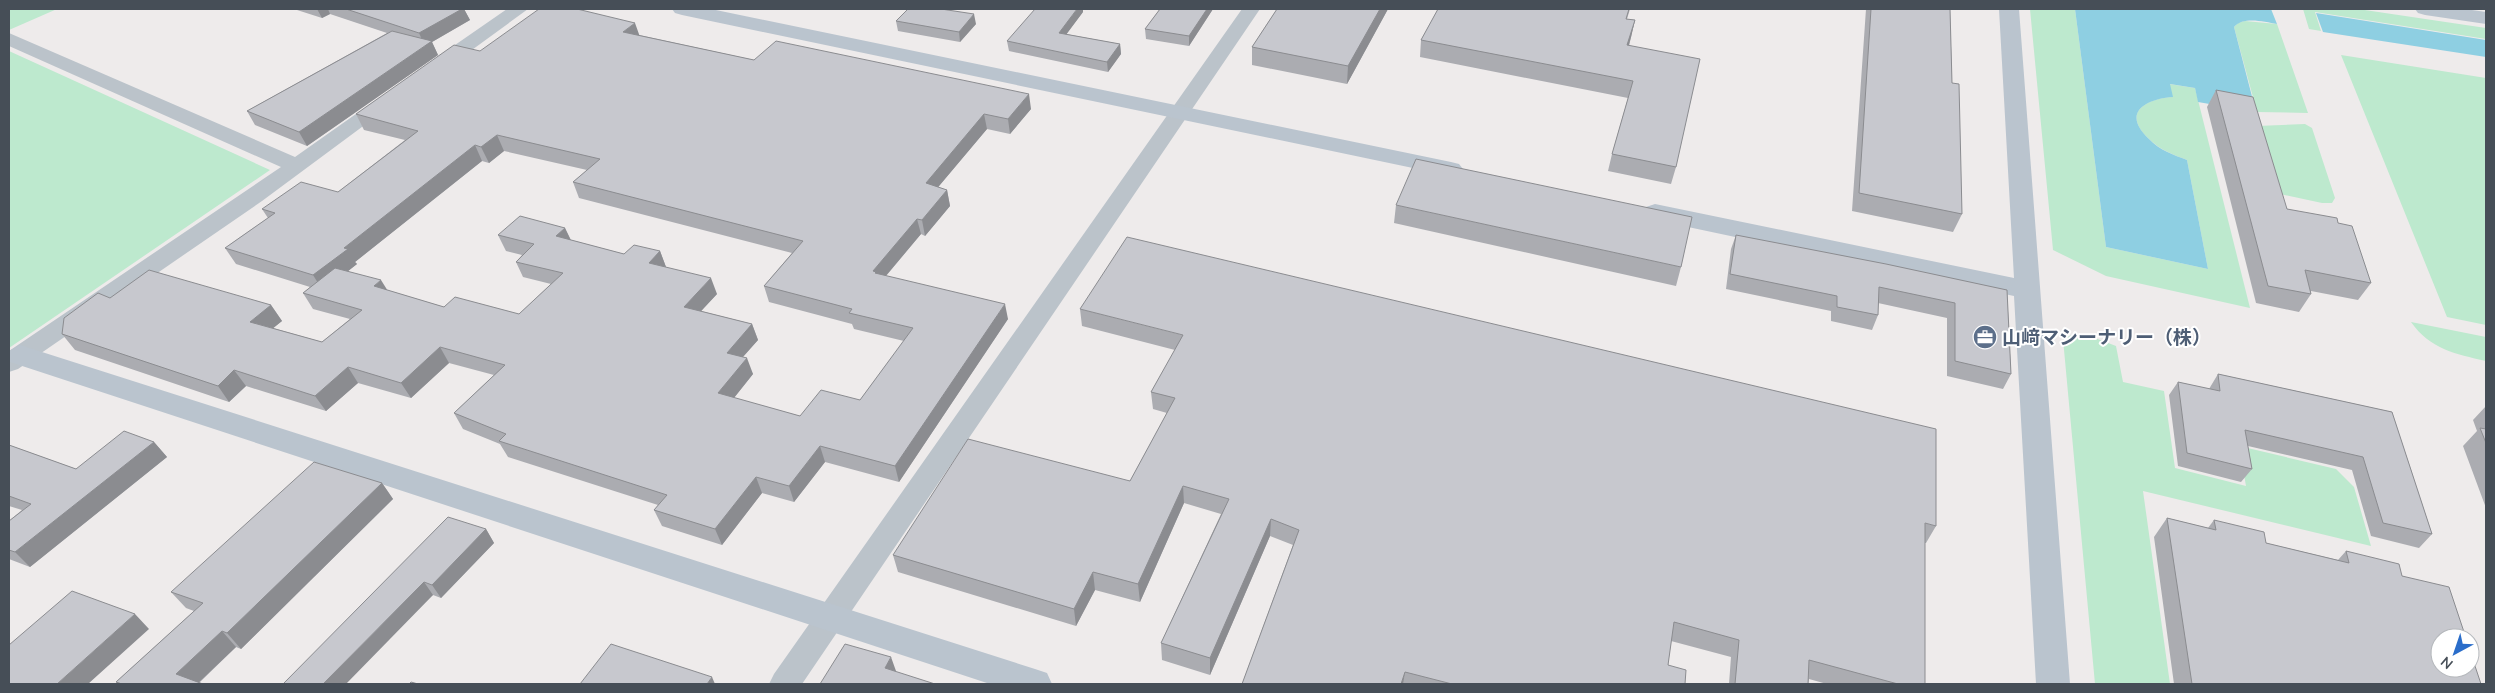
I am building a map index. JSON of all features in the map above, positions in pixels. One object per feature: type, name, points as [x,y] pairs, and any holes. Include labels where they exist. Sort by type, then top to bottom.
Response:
[{"type":"street","points":[[14,359],[254,196],[295,165],[519,9]]},
{"type":"street","points":[[682,9],[1472,174]]},
{"type":"street","points":[[785,684],[1251,9]]},
{"type":"street","points":[[2008,9],[2053,684]]},
{"type":"street","points":[[2426,9],[2486,18]]},
{"type":"street","points":[[9,39],[295,165]]},
{"type":"street","points":[[1637,208],[2027,290]]},
{"type":"street","points":[[14,359],[832,617],[1035,684]]},
{"type":"green space","points":[[9,9],[57,9],[9,30]]},
{"type":"green space","points":[[2030,9],[2075,9],[2106,247],[2208,269],[2187,160],[2167,152],[2153,143],[2141,130],[2137,122],[2137,115],[2145,104],[2162,98],[2172,97],[2169,84],[2195,88],[2250,308],[2106,276],[2053,250]]},
{"type":"green space","points":[[2303,9],[2358,9],[2486,28],[2486,39],[2315,12],[2321,31],[2309,29]]},
{"type":"green space","points":[[2245,21],[2277,24],[2308,113],[2257,112],[2234,27],[2238,23]]},
{"type":"green space","points":[[9,51],[270,170],[9,348]]},
{"type":"green space","points":[[2341,55],[2486,78],[2486,325],[2447,317]]},
{"type":"green space","points":[[2305,124],[2312,128],[2335,198],[2332,203],[2322,203],[2275,193],[2257,126]]},
{"type":"green space","points":[[2411,322],[2486,337],[2486,361],[2444,349],[2426,338]]},
{"type":"green space","points":[[2072,335],[2087,335],[2116,346],[2123,382],[2164,391],[2175,468],[2246,486],[2239,446],[2336,469],[2354,487],[2371,546],[2143,491],[2170,684],[2095,684],[2063,339]]},
{"type":"water","points":[[2075,9],[2271,9],[2277,24],[2249,21],[2234,27],[2256,112],[2198,102],[2195,88],[2170,84],[2173,97],[2163,98],[2146,104],[2137,115],[2137,122],[2141,130],[2153,143],[2167,152],[2187,160],[2208,269],[2106,247]]},
{"type":"water","points":[[2316,13],[2486,40],[2486,57],[2323,32]]},
{"type":"building","points":[[346,9],[462,9],[419,33]]},
{"type":"building","points":[[539,9],[577,9],[635,23],[623,32],[754,60],[776,41],[1029,94],[1008,119],[984,114],[926,183],[947,190],[922,220],[917,219],[873,271],[1005,304],[895,466],[820,446],[789,486],[756,477],[715,529],[654,510],[667,495],[499,441],[506,434],[454,413],[505,365],[440,347],[401,383],[348,367],[315,396],[234,370],[218,386],[62,334],[64,318],[98,293],[110,298],[149,270],[271,305],[250,322],[322,342],[362,310],[303,293],[335,268],[381,280],[374,286],[444,307],[455,297],[519,314],[563,273],[516,262],[534,244],[498,235],[520,216],[565,228],[556,236],[624,254],[634,245],[660,251],[649,263],[711,278],[684,307],[752,324],[727,353],[747,358],[718,393],[800,416],[821,390],[860,400],[913,328],[849,313],[852,309],[764,286],[803,241],[573,182],[600,159],[497,135],[481,147],[475,145],[344,248],[348,249],[313,275],[225,248],[275,213],[262,209],[301,182],[338,192],[418,131],[356,114],[454,45],[480,51]]},
{"type":"building","points":[[908,9],[941,9],[974,14],[959,32],[896,21]]},
{"type":"building","points":[[1035,9],[1077,9],[1059,33],[1120,44],[1107,62],[1007,41]]},
{"type":"building","points":[[1160,9],[1207,9],[1189,36],[1145,29]]},
{"type":"building","points":[[1277,9],[1380,9],[1348,66],[1252,47]]},
{"type":"building","points":[[1438,9],[1629,9],[1626,19],[1635,20],[1627,45],[1700,59],[1676,167],[1612,154],[1633,81],[1421,40]]},
{"type":"building","points":[[1871,9],[1950,9],[1952,83],[1959,84],[1962,214],[1859,193]]},
{"type":"building","points":[[392,31],[432,41],[299,132],[247,111]]},
{"type":"building","points":[[2216,90],[2253,97],[2287,209],[2337,218],[2338,223],[2352,226],[2371,283],[2305,270],[2311,294],[2268,286]]},
{"type":"building","points":[[1416,159],[1692,217],[1681,267],[1396,205]]},
{"type":"building","points":[[1736,235],[2007,290],[2011,374],[1955,361],[1955,303],[1879,287],[1878,315],[1837,307],[1837,296],[1730,274]]},
{"type":"building","points":[[1127,237],[1936,429],[1936,526],[1925,523],[1925,684],[1898,684],[1809,660],[1808,684],[1735,684],[1739,640],[1674,622],[1668,665],[1686,670],[1685,684],[1452,684],[1405,672],[1401,684],[1242,684],[1299,530],[1271,519],[1210,658],[1161,643],[1229,499],[1183,486],[1138,584],[1093,572],[1074,609],[893,555],[968,439],[1130,481],[1175,398],[1151,392],[1183,335],[1080,309]]},
{"type":"building","points":[[2218,374],[2392,412],[2432,534],[2383,523],[2363,457],[2245,430],[2252,469],[2187,453],[2178,382],[2220,391]]},
{"type":"building","points":[[2480,428],[2486,429],[2486,443]]},
{"type":"building","points":[[124,431],[154,442],[15,552],[9,550],[9,521],[31,504],[9,496],[9,445],[76,469]]},
{"type":"building","points":[[314,462],[382,483],[227,633],[222,631],[176,674],[203,684],[122,684],[116,682],[203,603],[171,592]]},
{"type":"building","points":[[448,517],[486,529],[432,585],[424,582],[323,684],[283,684]]},
{"type":"building","points":[[2167,518],[2216,530],[2214,520],[2264,532],[2266,543],[2349,563],[2346,551],[2399,564],[2402,576],[2449,587],[2463,628],[2430,628],[2430,678],[2479,678],[2481,684],[2192,684]]},
{"type":"building","points":[[72,591],[135,614],[57,684],[9,684],[9,645]]},
{"type":"building","points":[[611,644],[712,677],[707,684],[580,684]]},
{"type":"building","points":[[845,644],[891,657],[885,668],[935,684],[820,684]]},
{"type":"place","name":"山﨑マシーナリー（株）","points":[[1985,337]]}]
